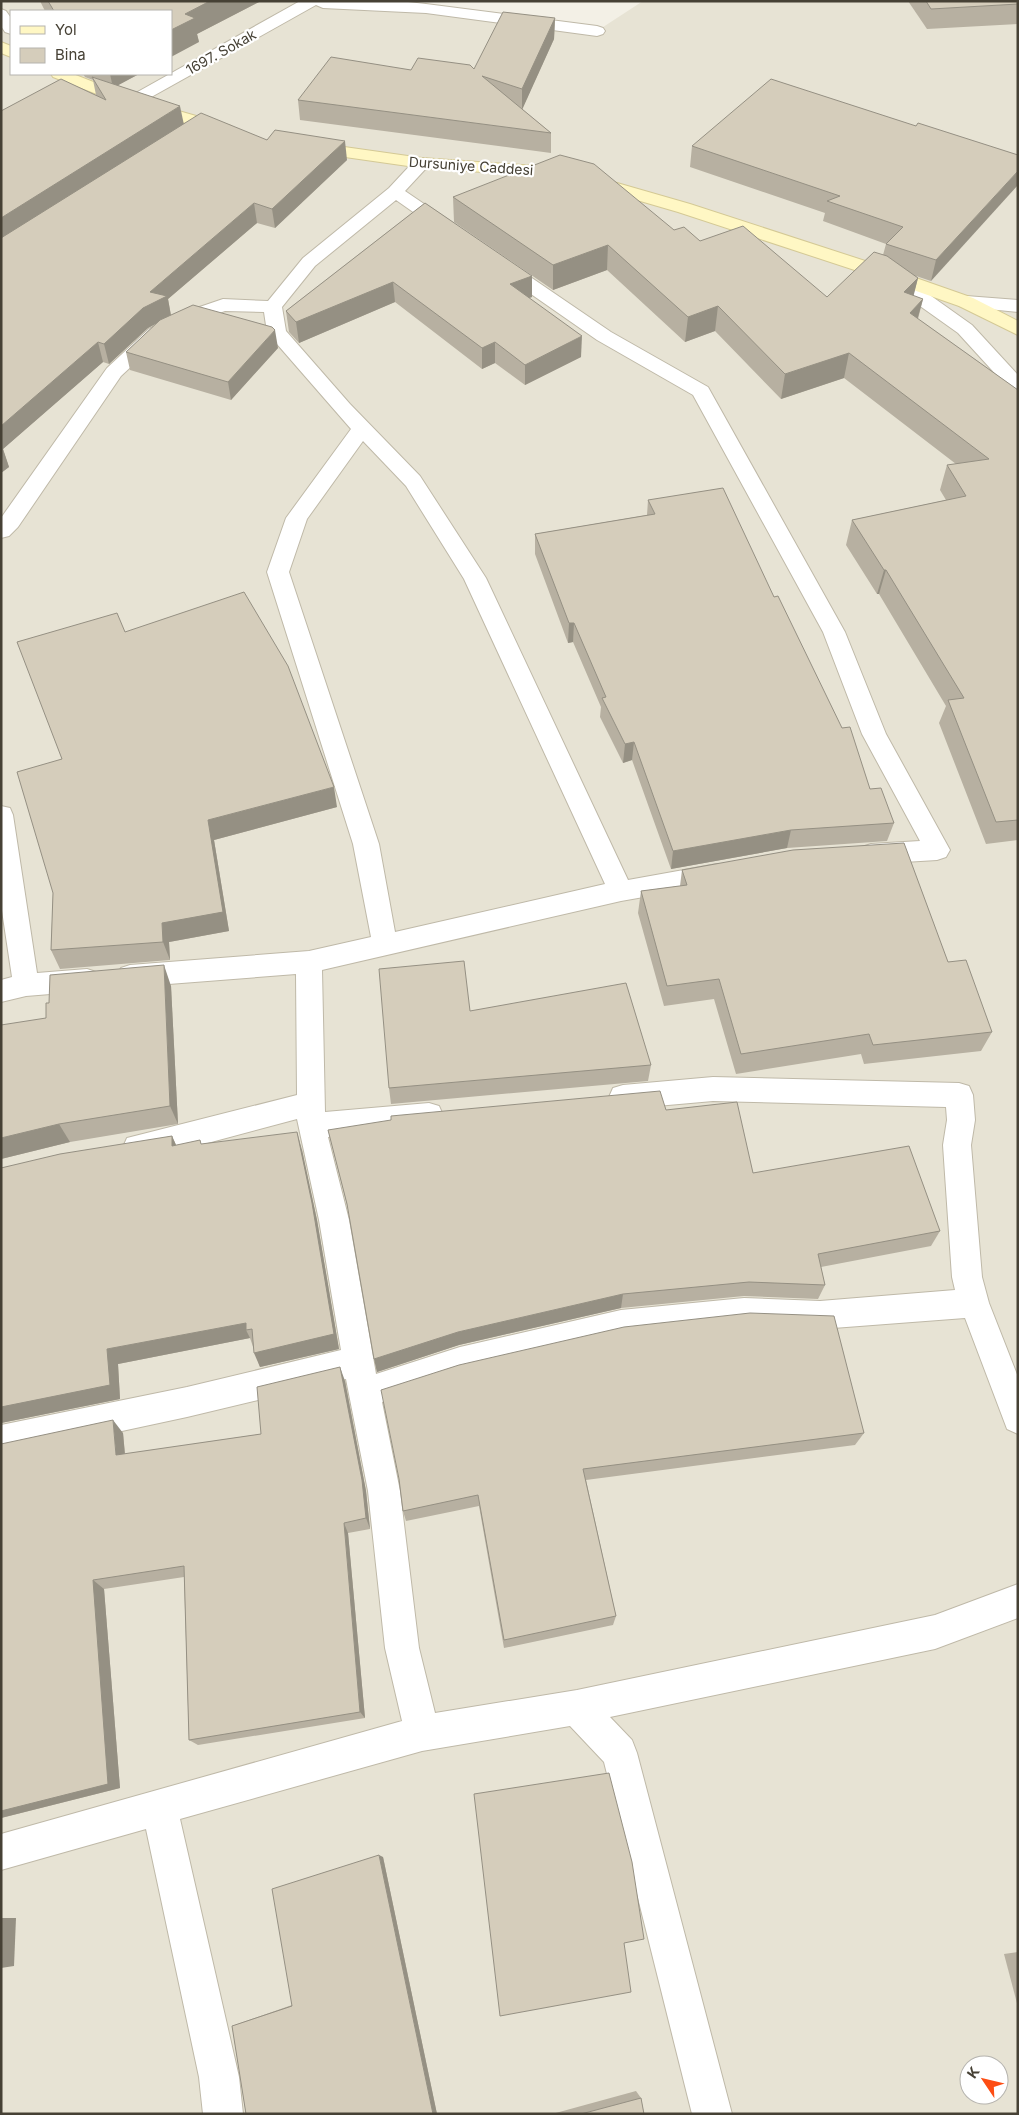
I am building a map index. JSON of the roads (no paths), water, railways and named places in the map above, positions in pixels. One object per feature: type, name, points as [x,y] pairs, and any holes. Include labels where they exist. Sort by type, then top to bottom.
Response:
[{"type":"street","name":"1697. Sokak","points":[[131,102],[312,1]]},
{"type":"street","points":[[319,1],[323,3],[362,3],[421,8],[597,31]]},
{"type":"street","points":[[1,14],[10,28]]},
{"type":"street","points":[[62,75],[131,102],[243,136]]},
{"type":"street","points":[[186,134],[203,123]]},
{"type":"street","name":"Dursuniye Caddesi","points":[[291,144],[422,164],[559,172],[684,208],[890,275],[966,302],[1018,329]]},
{"type":"street","points":[[422,164],[395,192],[309,262],[273,307],[277,332],[343,408],[413,481],[475,578],[621,891]]},
{"type":"street","points":[[395,192],[464,239]]},
{"type":"street","points":[[487,255],[604,336],[701,391],[834,632],[874,734],[937,850],[843,856]]},
{"type":"street","points":[[890,275],[965,328],[1018,387]]},
{"type":"street","points":[[966,302],[1018,306]]},
{"type":"street","points":[[4,526],[114,372],[156,333],[186,318],[223,305],[273,307]]},
{"type":"street","points":[[363,427],[297,518],[278,572],[366,844],[380,929],[387,945]]},
{"type":"street","points":[[1,815],[14,988],[190,970],[309,962],[621,891],[738,870]]},
{"type":"street","points":[[309,962],[311,1115],[334,1220],[358,1361],[384,1491],[402,1648],[422,1733]]},
{"type":"street","points":[[596,1100],[713,1088],[959,1096],[961,1120],[957,1145],[967,1277],[974,1303],[1018,1418]]},
{"type":"street","points":[[109,1151],[168,1142],[290,1108],[311,1115],[458,1112]]},
{"type":"street","points":[[364,1393],[460,1362],[622,1325],[744,1312],[820,1315],[974,1303]]},
{"type":"street","points":[[1,1441],[187,1402],[358,1361]]},
{"type":"street","points":[[1,1852],[422,1733],[577,1707],[935,1632],[1018,1602]]},
{"type":"street","points":[[577,1707],[619,1753],[712,2114]]},
{"type":"street","points":[[160,1808],[220,2077],[222,2114]]}]
